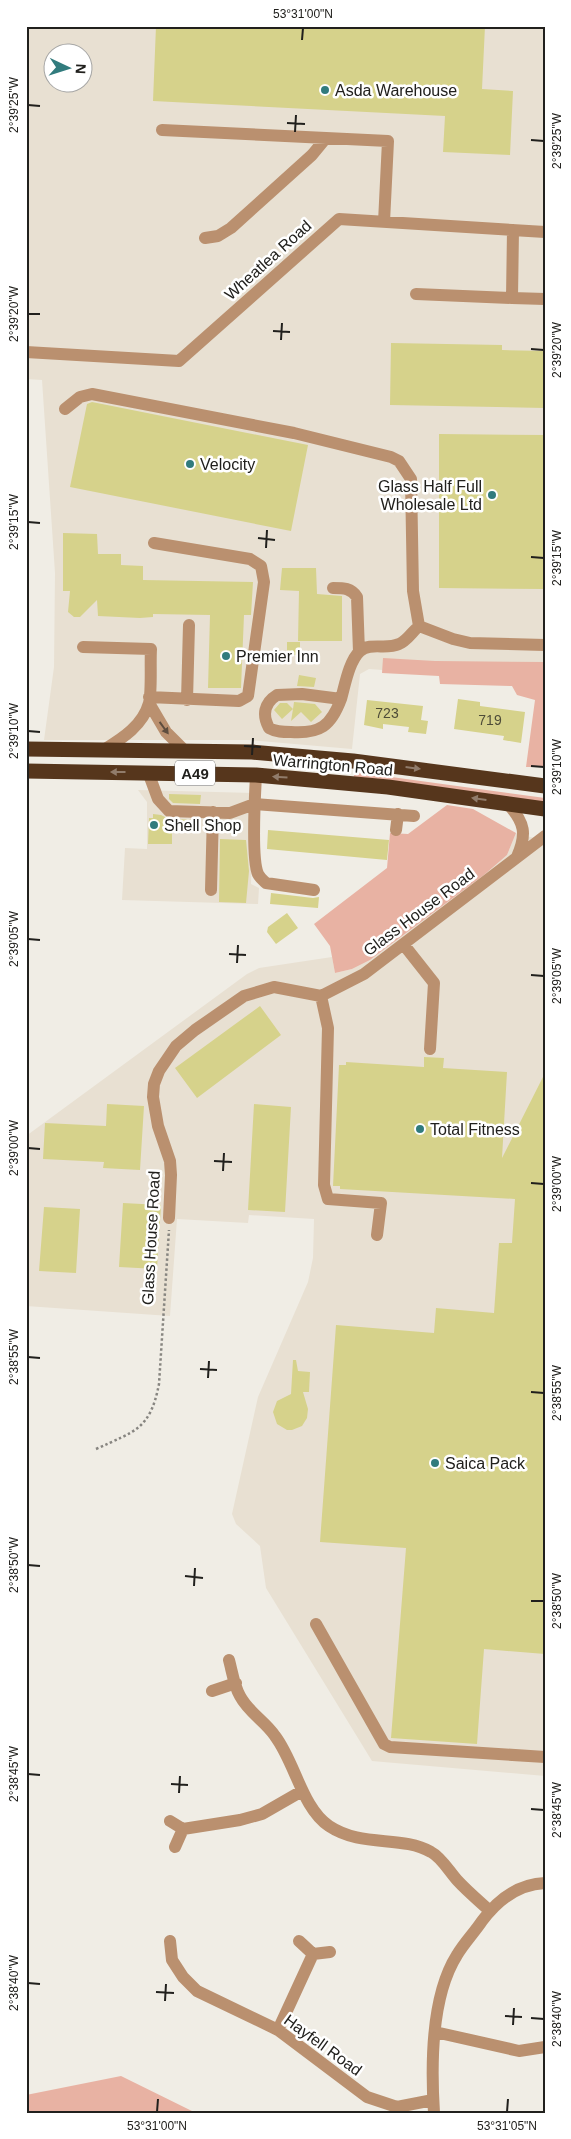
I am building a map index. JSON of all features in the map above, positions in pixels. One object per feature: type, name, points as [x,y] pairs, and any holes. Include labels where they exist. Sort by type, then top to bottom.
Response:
[{"type":"highway","name":"Warrington Road","points":[[26,749],[252,752],[345,760],[545,786]]},
{"type":"highway","name":"Warrington Road","points":[[26,771],[256,775],[388,787],[545,809]]},
{"type":"street","points":[[162,130],[388,141],[384,222]]},
{"type":"street","points":[[205,238],[218,236],[231,228],[312,155],[326,138]]},
{"type":"street","name":"Wheatlea Road","points":[[26,352],[179,361],[339,219],[545,232]]},
{"type":"street","points":[[512,298],[513,230]]},
{"type":"street","points":[[416,294],[545,299]]},
{"type":"street","points":[[65,409],[80,397],[92,394],[294,433],[391,457],[399,462],[411,479],[413,592],[419,626]]},
{"type":"street","points":[[149,700],[239,702],[248,696],[264,576],[261,566],[250,559],[154,543]]},
{"type":"street","points":[[334,588],[348,588],[354,592],[357,598],[359,652]]},
{"type":"street","points":[[186,700],[190,625]]},
{"type":"street","points":[[419,626],[453,639],[470,643],[545,645]]},
{"type":"street","points":[[341,699],[302,694],[277,695],[266,706],[264,716],[268,728],[278,732],[303,733],[324,727],[330,721],[341,699],[351,667],[359,652],[367,647],[400,644],[419,626]]},
{"type":"street","points":[[83,647],[151,648],[149,700],[140,719],[129,733],[105,749]]},
{"type":"street","points":[[149,700],[166,732],[184,750]]},
{"type":"street","points":[[148,772],[158,799],[169,811],[230,813],[254,804],[414,816]]},
{"type":"street","points":[[256,775],[254,804],[257,873],[266,883],[314,890]]},
{"type":"street","points":[[518,782],[545,780]]},
{"type":"street","points":[[508,804],[518,815],[523,826],[522,846],[516,859]]},
{"type":"street","points":[[211,890],[213,812]]},
{"type":"street","points":[[396,830],[398,814]]},
{"type":"street","name":"Glass House Road","points":[[169,1218],[172,1175],[170,1161],[158,1126],[153,1097],[154,1084],[166,1058],[176,1046],[195,1030],[244,996],[274,987],[321,996],[364,974],[545,836]]},
{"type":"street","points":[[404,945],[434,983],[430,1049]]},
{"type":"street","points":[[321,996],[328,1028],[324,1185],[328,1199],[381,1203],[378,1235]]},
{"type":"street","points":[[316,1624],[384,1744],[390,1747],[545,1757]]},
{"type":"street","points":[[229,1660],[240,1696],[253,1715],[274,1734],[290,1760],[302,1791],[328,1826],[347,1835],[372,1842],[413,1844],[433,1852],[458,1881],[490,1911]]},
{"type":"street","points":[[212,1691],[236,1683]]},
{"type":"street","points":[[170,1821],[183,1828],[240,1820],[262,1814],[302,1791]]},
{"type":"street","points":[[175,1847],[183,1828]]},
{"type":"street","points":[[434,2107],[436,2013],[456,1956],[490,1911],[506,1895],[534,1883],[545,1883]]},
{"type":"street","name":"Hayfell Road","points":[[170,1941],[172,1960],[183,1977],[196,1991],[278,2030],[367,2097],[397,2107],[434,2107]]},
{"type":"street","points":[[299,1941],[313,1954],[330,1952]]},
{"type":"street","points":[[278,2030],[313,1954]]},
{"type":"street","points":[[435,2032],[518,2050],[545,2046]]},
{"type":"path","name":"Glass House Road","points":[[96,1449],[136,1430],[148,1420],[155,1405],[159,1384],[169,1218]]},
{"type":"shaded area","points":[[26,26],[545,26],[545,685],[369,669],[360,674],[352,749],[248,740],[44,740],[54,667],[55,573],[42,380],[26,379]]},
{"type":"shaded area","points":[[383,658],[435,661],[545,662],[545,767],[526,767],[535,700],[517,695],[512,686],[440,684],[439,676],[382,673]]},
{"type":"shaded area","points":[[355,772],[545,798],[545,806],[353,779]]},
{"type":"shaded area","points":[[138,790],[254,793],[251,884],[259,888],[258,904],[122,900],[125,848],[147,849],[147,802]]},
{"type":"shaded area","points":[[447,805],[473,809],[516,833],[507,855],[484,875],[370,960],[352,969],[335,973],[330,946],[314,924],[387,868],[390,833],[408,834]]},
{"type":"shaded area","points":[[516,833],[545,841],[545,1776],[372,1761],[266,1588],[260,1546],[236,1524],[232,1514],[258,1397],[308,1282],[313,1258],[314,1219],[249,1215],[248,1223],[177,1219],[170,1316],[26,1306],[26,1136],[247,974],[259,968],[332,957],[335,973],[352,969],[370,960],[484,875],[507,855]]},
{"type":"shaded area","points":[[121,2076],[196,2113],[26,2113],[26,2095]]},
{"type":"building","name":"Asda Warehouse","points":[[156,26],[485,26],[482,89],[513,91],[510,155],[443,152],[445,116],[153,101]]},
{"type":"building","points":[[391,343],[502,345],[502,350],[545,351],[545,408],[390,405]]},
{"type":"building","name":"Velocity","points":[[92,402],[308,445],[291,531],[70,487],[87,404]]},
{"type":"building","name":"Glass Half Full Wholesale Ltd","points":[[439,434],[545,435],[544,589],[439,588]]},
{"type":"building","points":[[63,533],[97,534],[98,554],[121,554],[121,565],[143,566],[143,580],[253,582],[251,615],[244,615],[241,688],[208,688],[210,615],[153,614],[153,617],[140,618],[98,616],[97,600],[80,617],[74,617],[68,612],[70,591],[63,591]]},
{"type":"building","points":[[282,568],[316,568],[317,594],[342,596],[342,641],[298,641],[299,591],[280,590]]},
{"type":"building","points":[[287,642],[300,642],[300,655],[287,655]]},
{"type":"building","points":[[299,675],[316,678],[314,687],[297,686]]},
{"type":"building","points":[[458,699],[480,702],[480,706],[525,712],[521,743],[503,740],[504,736],[454,729]]},
{"type":"building","points":[[367,700],[423,706],[421,720],[428,721],[426,734],[408,732],[409,727],[383,724],[383,729],[364,725]]},
{"type":"building","points":[[294,702],[315,704],[322,712],[311,722],[301,712],[291,721]]},
{"type":"building","points":[[280,703],[287,703],[293,709],[282,719],[274,710]]},
{"type":"building","points":[[169,794],[201,795],[200,804],[173,803],[169,799]]},
{"type":"building","points":[[153,814],[169,819],[200,820],[200,827],[172,826],[172,844],[148,844],[149,818],[153,818]]},
{"type":"building","points":[[268,830],[389,840],[387,860],[267,849]]},
{"type":"building","points":[[220,839],[246,840],[249,871],[246,903],[219,902]]},
{"type":"building","points":[[271,893],[319,897],[318,908],[270,904]]},
{"type":"building","points":[[287,913],[298,928],[276,944],[267,932],[268,927]]},
{"type":"building","points":[[260,1006],[281,1035],[197,1098],[175,1068]]},
{"type":"building","name":"Saica Pack","points":[[424,1057],[444,1058],[443,1068],[507,1072],[502,1158],[545,1073],[545,1654],[484,1649],[477,1744],[391,1738],[406,1548],[320,1542],[336,1325],[434,1333],[436,1308],[494,1313],[499,1243],[512,1243],[515,1199],[340,1189],[340,1186],[333,1186],[339,1065],[346,1065],[346,1062],[424,1067]]},
{"type":"building","points":[[107,1104],[144,1106],[140,1170],[103,1168],[104,1162],[43,1159],[45,1123],[106,1126]]},
{"type":"building","points":[[254,1104],[291,1107],[285,1212],[248,1210]]},
{"type":"building","points":[[123,1203],[161,1205],[157,1269],[119,1267]]},
{"type":"building","points":[[44,1207],[80,1209],[76,1273],[39,1271]]},
{"type":"building","points":[[293,1360],[296,1360],[298,1371],[310,1372],[309,1392],[303,1392],[308,1409],[307,1418],[302,1426],[287,1430],[277,1424],[273,1412],[277,1401],[291,1394]]},
{"type":"place","name":"Asda Warehouse","points":[[325,90]]},
{"type":"place","name":"Velocity","points":[[190,464]]},
{"type":"place","name":"Glass Half Full Wholesale Ltd","points":[[492,495]]},
{"type":"place","name":"Premier Inn","points":[[226,656]]},
{"type":"place","name":"Shell Shop","points":[[154,825]]},
{"type":"place","name":"Total Fitness","points":[[420,1129]]},
{"type":"place","name":"Saica Pack","points":[[435,1463]]}]
